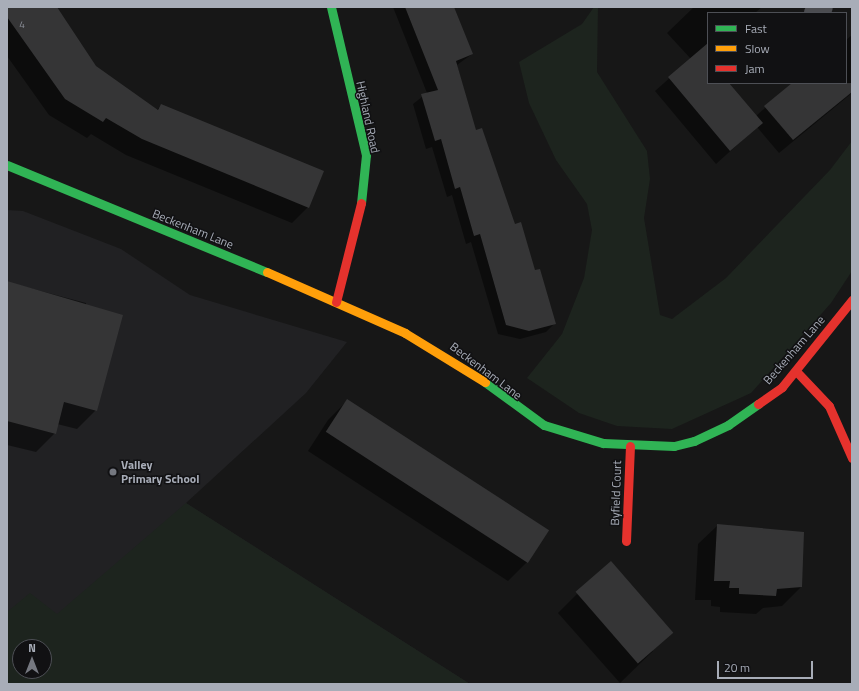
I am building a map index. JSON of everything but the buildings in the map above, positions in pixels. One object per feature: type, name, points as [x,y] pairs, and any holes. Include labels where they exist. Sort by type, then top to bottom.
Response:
[{"type":"main road","name":"Highland Road","points":[[331,7],[366,155],[356,233],[336,302]]},
{"type":"main road","name":"Beckenham Lane","points":[[7,165],[336,302],[445,354],[544,425],[581,439],[630,446],[674,446],[711,434],[759,406],[796,370],[852,300]]},
{"type":"main road","points":[[796,370],[829,406],[852,458]]},
{"type":"main road","name":"Byfield Court","points":[[626,541],[630,446]]},
{"type":"shaded area","points":[[594,7],[598,7],[597,72],[647,151],[650,179],[644,218],[660,315],[672,319],[726,278],[830,170],[852,141],[852,271],[831,303],[751,393],[672,429],[617,426],[579,413],[527,378],[562,334],[584,278],[592,230],[587,204],[556,160],[529,103],[519,62],[582,24]]},
{"type":"shaded area","name":"Valley Primary School","points":[[7,210],[23,211],[121,249],[190,295],[347,342],[306,393],[186,503],[470,684],[7,684]]},
{"type":"shaded area","points":[[186,503],[470,684],[7,684],[7,612],[30,593],[57,614]]},
{"type":"traffic: fast","points":[[331,7],[366,155],[361,203]]},
{"type":"traffic: fast","points":[[7,165],[267,272]]},
{"type":"traffic: fast","points":[[485,382],[544,425],[603,443],[674,446],[694,441],[728,425],[758,404]]},
{"type":"traffic: slow","points":[[267,272],[405,333],[485,382]]},
{"type":"traffic: jam","points":[[336,302],[361,203]]},
{"type":"traffic: jam","points":[[758,404],[782,387],[852,300]]},
{"type":"traffic: jam","points":[[796,371],[829,406],[852,458]]},
{"type":"traffic: jam","points":[[626,541],[630,446]]},
{"type":"place","name":"Valley Primary School","points":[[113,472]]}]
